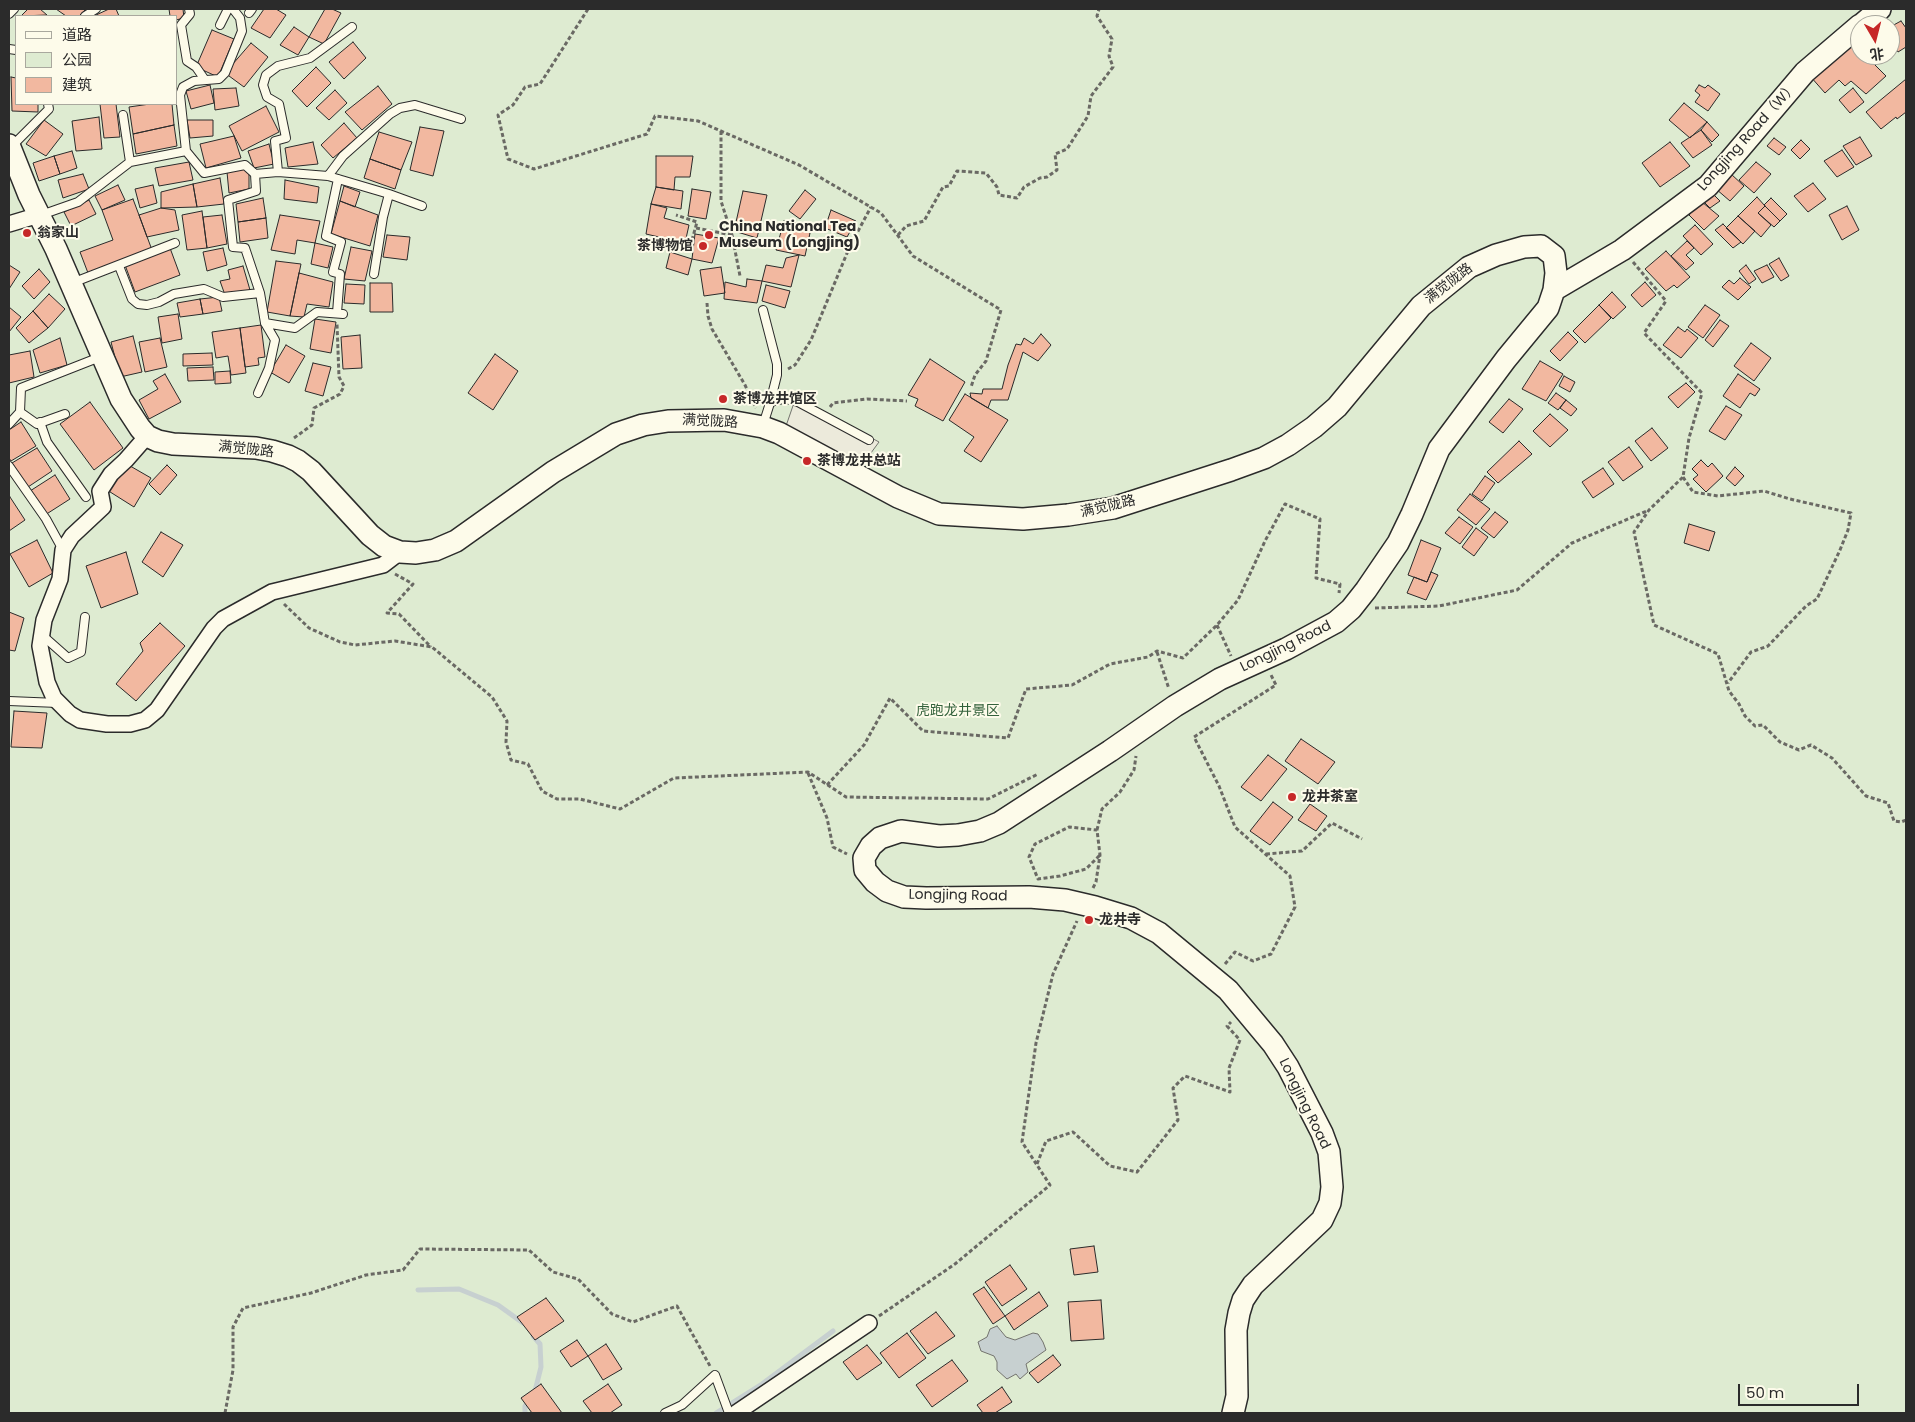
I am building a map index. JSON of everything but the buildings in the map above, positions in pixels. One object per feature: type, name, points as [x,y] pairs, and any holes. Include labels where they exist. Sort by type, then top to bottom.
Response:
[{"type":"street","name":"Longjing Road（W）","points":[[1554,290],[1622,250],[1708,186],[1805,72],[1850,34]]},
{"type":"street","points":[[9,147],[121,399],[147,436],[111,474],[100,491],[103,507],[72,536],[63,550],[60,579],[44,620],[40,646],[47,682],[54,698],[80,720],[107,724],[130,724],[145,720],[157,710],[214,628],[223,619],[272,592],[366,570],[393,557]]},
{"type":"street","points":[[9,224],[39,216]]},
{"type":"street","name":"满觉陇路","points":[[147,436],[158,441],[173,444],[256,448],[272,450],[288,456],[298,461],[311,472],[393,557],[435,550],[456,541],[552,472],[616,434],[643,425],[668,421],[724,420],[763,427],[779,433],[898,498],[939,514],[1023,519],[1068,515],[1113,508],[1167,491],[1264,458],[1295,440],[1314,427],[1337,407],[1421,306],[1469,266],[1505,252],[1524,247],[1541,246],[1554,256],[1556,272],[1554,290]]},
{"type":"street","name":"Longjing Road","points":[[1233,1413],[1237,1396],[1236,1330],[1243,1300],[1253,1285],[1322,1220],[1330,1204],[1332,1187],[1329,1152],[1322,1133],[1288,1067],[1273,1044],[1228,990],[1159,933],[1130,918],[1065,900],[1029,897],[904,897],[888,891],[875,882],[865,870],[864,858],[871,846],[880,838],[901,831],[939,836],[958,835],[980,831],[999,823],[1175,706],[1238,670],[1286,649],[1336,622],[1345,601],[1372,582],[1398,543],[1439,449],[1506,359],[1548,308],[1554,290]]},
{"type":"street","points":[[731,1413],[868,1323]]},
{"type":"lane","points":[[9,14],[14,9]]},
{"type":"lane","points":[[189,9],[190,14],[181,25],[187,61],[196,67],[206,80]]},
{"type":"lane","points":[[220,25],[228,9]]},
{"type":"lane","points":[[232,9],[240,18],[242,31],[226,73],[219,79],[194,81],[183,87],[180,95],[186,151],[204,173],[245,166],[255,174],[278,172],[328,176],[422,206]]},
{"type":"lane","points":[[278,172],[275,140],[286,138],[279,104],[267,97],[263,85],[266,75],[278,66],[310,58],[352,27]]},
{"type":"lane","points":[[9,147],[49,109],[48,105]]},
{"type":"lane","points":[[328,176],[343,156],[390,114],[400,108],[415,105],[461,119]]},
{"type":"lane","points":[[123,114],[130,162]]},
{"type":"lane","points":[[39,216],[78,202],[130,162],[186,151]]},
{"type":"lane","points":[[255,174],[256,191],[228,200],[233,247],[245,248],[260,293],[265,323],[275,340],[269,368],[258,393]]},
{"type":"lane","points":[[265,323],[295,328],[317,312],[340,314],[340,274],[333,272],[341,242],[326,236],[338,179]]},
{"type":"lane","points":[[374,274],[383,217],[389,194]]},
{"type":"lane","points":[[71,284],[175,243]]},
{"type":"lane","points":[[118,266],[132,299],[138,304],[147,305],[159,302],[174,294],[204,289],[223,297],[260,293]]},
{"type":"lane","points":[[763,310],[777,364],[777,375],[763,427]]},
{"type":"lane","points":[[9,424],[20,412],[21,388],[102,356]]},
{"type":"lane","points":[[770,403],[786,399],[798,402],[869,440]]},
{"type":"lane","points":[[20,412],[37,424],[65,414]]},
{"type":"lane","points":[[40,422],[47,442],[86,497]]},
{"type":"lane","points":[[9,466],[46,519],[63,550]]},
{"type":"lane","points":[[42,635],[68,658],[81,652],[85,617]]},
{"type":"lane","points":[[9,701],[60,704]]},
{"type":"lane","points":[[665,1413],[682,1405],[715,1375],[722,1397],[731,1413]]},
{"type":"path","points":[[588,9],[540,84],[525,87],[512,105],[498,115],[508,159],[534,169],[647,134],[654,116],[698,121],[799,164],[881,213],[898,234],[912,256],[1001,310],[986,361],[975,375],[971,387]]},
{"type":"path","points":[[898,234],[906,226],[924,221],[942,187],[949,186],[957,171],[986,173],[997,187],[998,194],[1017,198],[1024,187],[1040,178],[1047,177],[1057,170],[1055,154],[1067,149],[1088,116],[1091,96],[1113,67],[1109,56],[1112,39],[1097,16],[1100,9]]},
{"type":"path","points":[[720,131],[721,201],[732,235],[740,276]]},
{"type":"path","points":[[777,375],[795,365],[811,340],[850,246],[871,207]]},
{"type":"path","points":[[662,245],[689,250],[697,222],[676,215]]},
{"type":"path","points":[[696,228],[732,235]]},
{"type":"path","points":[[1622,250],[1666,301],[1644,334],[1702,393],[1689,438],[1683,476],[1649,510],[1634,532],[1654,625],[1718,654],[1729,691],[1745,716],[1755,726],[1763,726],[1780,742],[1799,750],[1811,746],[1832,758],[1866,796],[1888,803],[1894,822],[1906,820]]},
{"type":"path","points":[[707,303],[712,329],[746,385],[763,427]]},
{"type":"path","points":[[286,439],[293,439],[312,425],[314,408],[340,394],[344,386],[338,378],[340,314]]},
{"type":"path","points":[[821,414],[833,403],[849,400],[907,401]]},
{"type":"path","points":[[1683,476],[1693,492],[1718,496],[1764,491],[1851,513],[1848,530],[1817,599],[1806,606],[1768,646],[1751,652],[1727,684]]},
{"type":"path","points":[[827,784],[864,745],[890,698],[923,731],[1008,738],[1026,689],[1072,685],[1110,664],[1148,657],[1157,652],[1183,658],[1217,625],[1238,600],[1265,541],[1285,504],[1320,519],[1316,578],[1340,584],[1345,601],[1439,606],[1517,590],[1572,543],[1649,510]]},
{"type":"path","points":[[393,557],[396,575],[413,584],[387,613],[399,614],[432,647],[492,697],[508,721],[506,742],[511,760],[528,764],[542,791],[557,799],[580,799],[620,809],[674,778],[808,772],[846,796],[988,799],[1045,771]]},
{"type":"path","points":[[272,592],[309,628],[340,642],[355,645],[395,641],[432,647]]},
{"type":"path","points":[[1217,625],[1238,670]]},
{"type":"path","points":[[1157,652],[1175,706]]},
{"type":"path","points":[[1200,967],[1219,971],[1235,952],[1253,961],[1271,954],[1295,907],[1290,876],[1234,827],[1219,786],[1194,737],[1276,685],[1263,659]]},
{"type":"path","points":[[868,1323],[954,1264],[1050,1185],[1022,1142],[1036,1043],[1054,974],[1096,882],[1100,855],[1097,830],[1102,809],[1120,792],[1134,770],[1138,731]]},
{"type":"path","points":[[808,772],[827,818],[833,847],[845,854],[867,854]]},
{"type":"path","points":[[1266,854],[1302,851],[1332,822],[1362,839]]},
{"type":"path","points":[[1097,830],[1069,827],[1035,844],[1029,857],[1038,879],[1060,876],[1086,869],[1100,855]]},
{"type":"path","points":[[1036,1164],[1046,1142],[1073,1132],[1110,1166],[1137,1172],[1178,1120],[1173,1088],[1185,1076],[1230,1092],[1228,1068],[1240,1040],[1227,1026],[1243,1008]]},
{"type":"path","points":[[225,1413],[232,1370],[233,1327],[243,1308],[311,1293],[366,1275],[403,1270],[420,1248],[529,1250],[553,1272],[578,1279],[612,1314],[633,1322],[677,1306],[698,1348],[715,1375]]},
{"type":"green space","name":"虎跑龙井景区","points":[[9,9],[1906,9],[1906,1413],[9,1413]]},
{"type":"shaded area","points":[[796,397],[879,442],[868,457],[856,464],[786,426]]},
{"type":"shaded area","points":[[997,1326],[1006,1337],[1015,1340],[1033,1333],[1038,1334],[1043,1342],[1046,1350],[1026,1364],[1028,1372],[1020,1379],[1016,1374],[1007,1379],[997,1370],[997,1362],[994,1356],[981,1351],[978,1342],[987,1337],[990,1329]]},
{"type":"waterway","points":[[418,1290],[459,1289],[498,1305],[523,1323]]},
{"type":"waterway","points":[[716,1413],[762,1384],[833,1331]]},
{"type":"waterway","points":[[533,1336],[540,1344],[541,1367],[535,1391]]},
{"type":"waterway","points":[[525,1413],[525,1406],[529,1401]]},
{"type":"place","name":"翁家山","points":[[27,233]]},
{"type":"place","name":"China National Tea Museum (Longjing)","points":[[709,235]]},
{"type":"place","name":"茶博物馆","points":[[703,246]]},
{"type":"place","name":"茶博龙井馆区","points":[[723,399]]},
{"type":"place","name":"茶博龙井总站","points":[[807,461]]},
{"type":"place","name":"龙井茶室","points":[[1292,797]]},
{"type":"place","name":"龙井寺","points":[[1089,920]]}]
